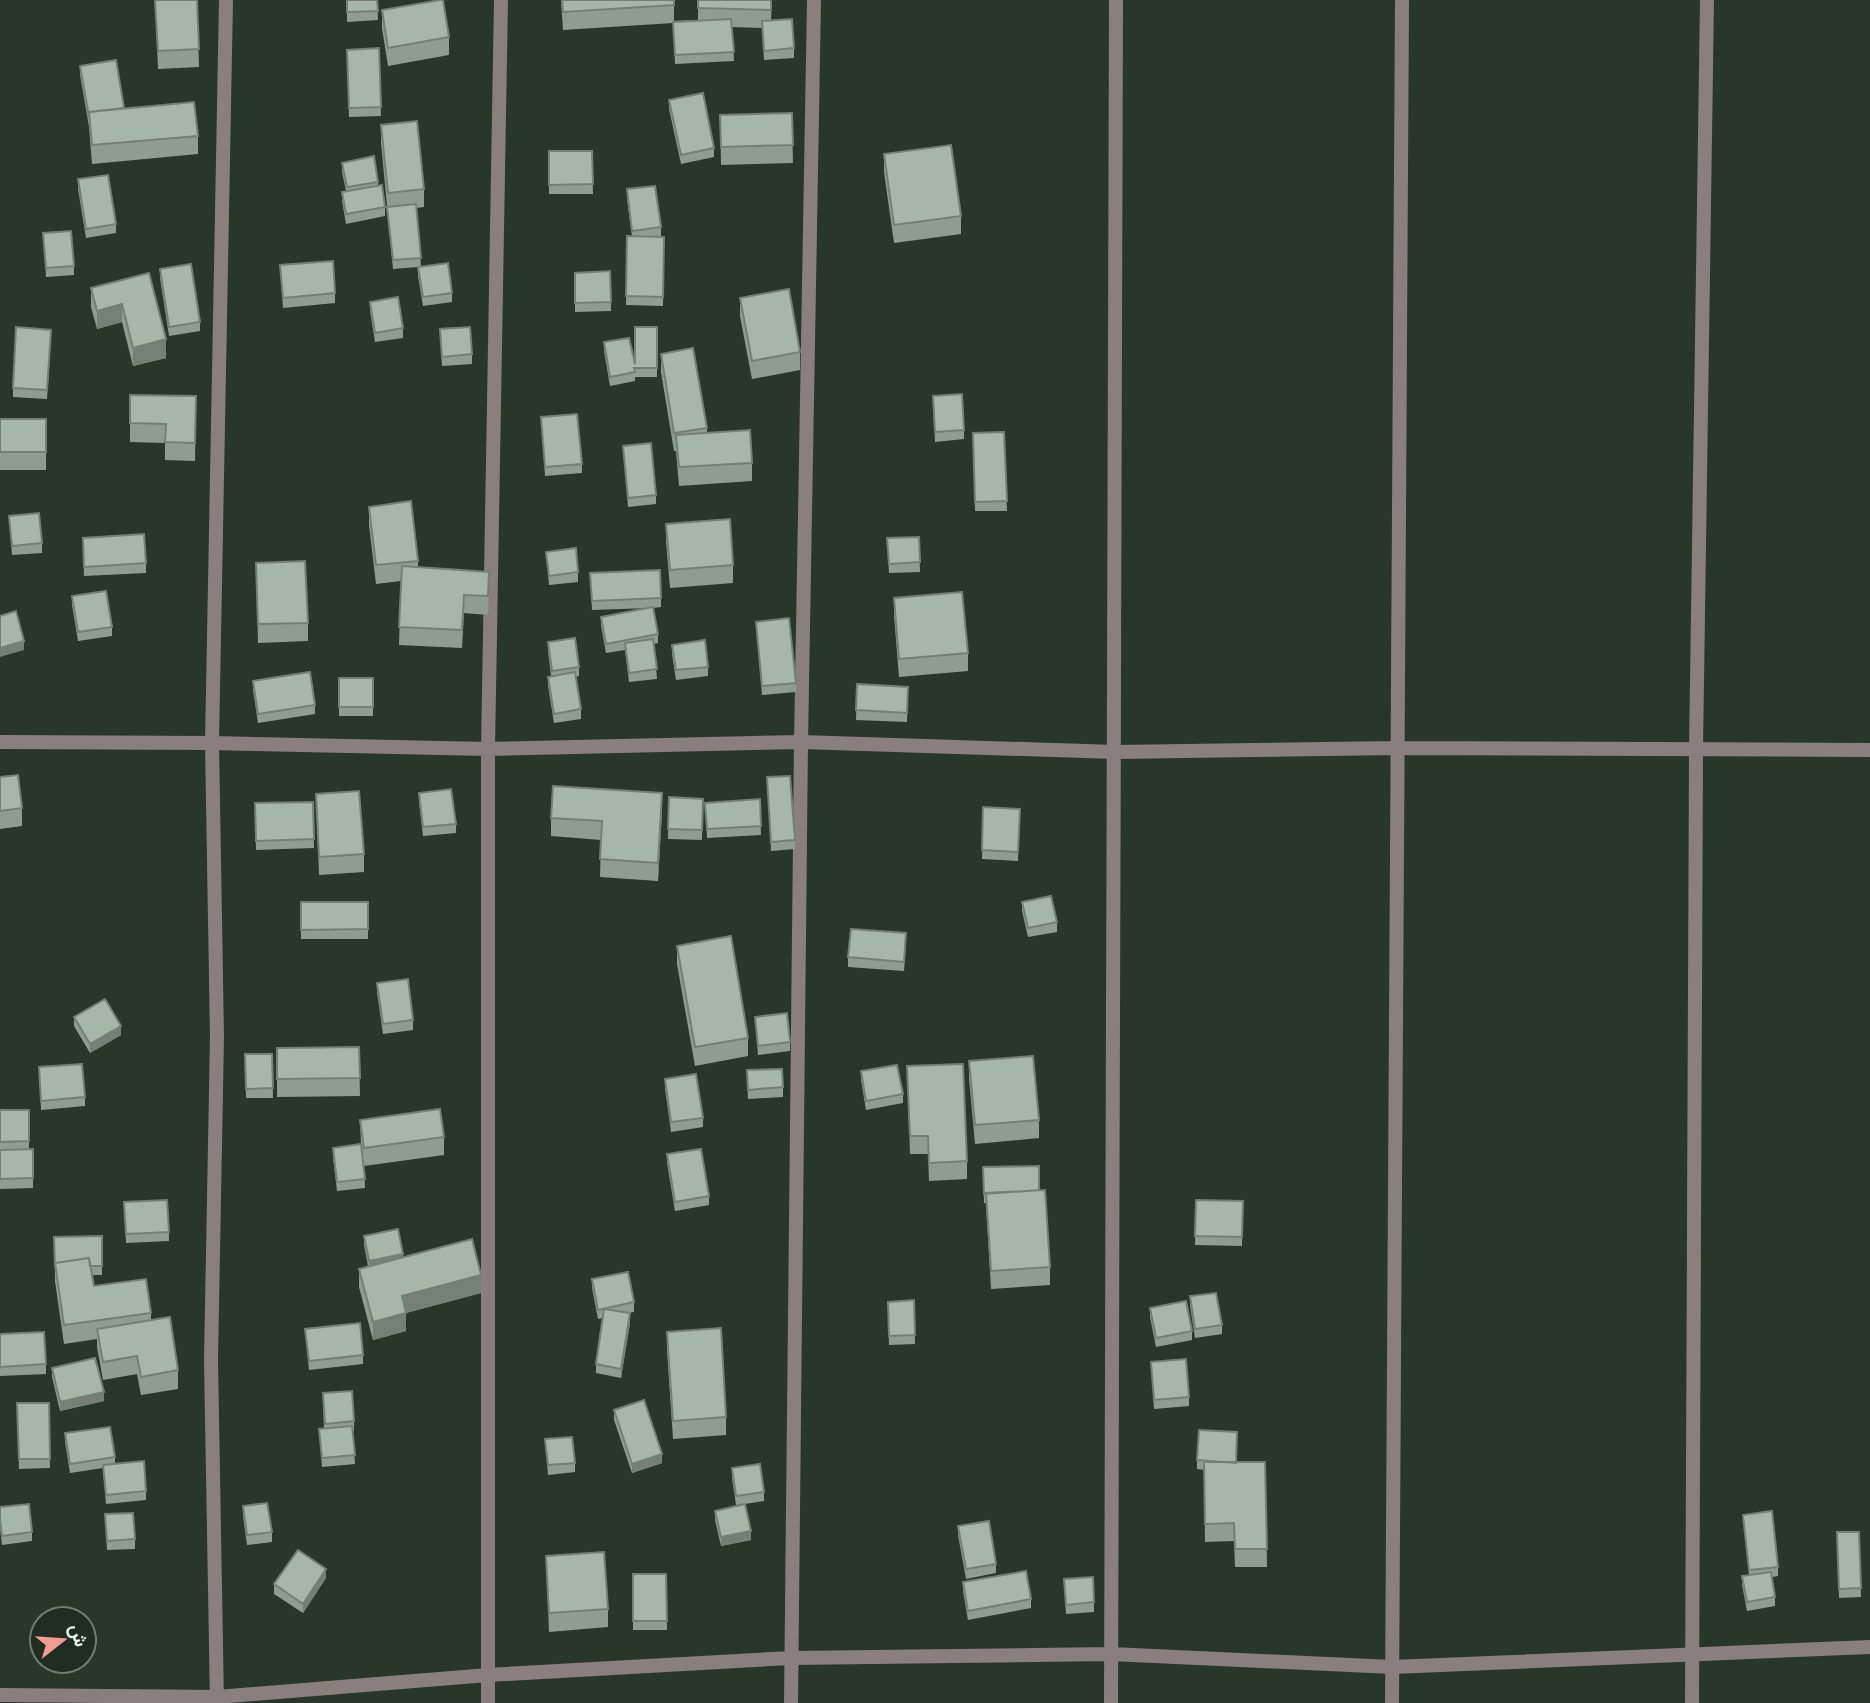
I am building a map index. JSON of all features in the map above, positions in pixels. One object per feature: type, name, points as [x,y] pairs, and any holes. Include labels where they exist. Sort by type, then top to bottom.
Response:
[{"type":"street","points":[[217,1700],[211,1360],[217,1037],[212,743],[226,0]]},
{"type":"street","points":[[488,1703],[488,749],[501,0]]},
{"type":"street","points":[[791,1703],[801,742],[814,0]]},
{"type":"street","points":[[1111,1703],[1116,0]]},
{"type":"street","points":[[1392,1703],[1402,0]]},
{"type":"street","points":[[1692,1703],[1696,750],[1707,0]]},
{"type":"street","points":[[0,742],[488,749],[801,742],[1115,752],[1398,748],[1870,750]]},
{"type":"street","points":[[0,1695],[217,1700],[488,1675],[790,1658],[1111,1654],[1392,1667],[1870,1647]]},
{"type":"building","points":[[155,0],[197,0],[199,49],[158,51]]},
{"type":"building","points":[[347,0],[377,0],[378,11],[347,12]]},
{"type":"building","points":[[443,0],[449,37],[388,48],[382,10]]},
{"type":"building","points":[[562,0],[674,0],[674,5],[563,12]]},
{"type":"building","points":[[698,0],[771,0],[771,10],[698,8]]},
{"type":"building","points":[[731,19],[734,52],[675,55],[673,22]]},
{"type":"building","points":[[792,19],[794,48],[764,51],[762,21]]},
{"type":"building","points":[[379,48],[381,107],[349,108],[347,50]]},
{"type":"building","points":[[116,60],[124,108],[89,112],[89,117],[80,66]]},
{"type":"building","points":[[703,93],[714,148],[681,155],[669,100]]},
{"type":"building","points":[[194,102],[198,136],[92,145],[89,112]]},
{"type":"building","points":[[792,113],[793,145],[721,147],[720,115]]},
{"type":"building","points":[[417,121],[424,189],[388,193],[381,125]]},
{"type":"building","points":[[951,145],[961,216],[894,225],[884,154]]},
{"type":"building","points":[[549,151],[592,151],[593,184],[549,185]]},
{"type":"building","points":[[374,156],[378,182],[347,187],[342,163]]},
{"type":"building","points":[[108,175],[116,224],[86,229],[78,179]]},
{"type":"building","points":[[382,185],[385,207],[346,214],[342,192]]},
{"type":"building","points":[[655,186],[661,227],[632,231],[627,189]]},
{"type":"building","points":[[416,204],[421,258],[393,260],[387,207]]},
{"type":"building","points":[[71,231],[74,266],[46,268],[43,233]]},
{"type":"building","points":[[627,236],[664,237],[663,297],[626,296]]},
{"type":"building","points":[[333,261],[335,293],[283,298],[280,265]]},
{"type":"building","points":[[448,263],[452,293],[423,297],[418,267]]},
{"type":"building","points":[[191,264],[200,322],[169,327],[160,269]]},
{"type":"building","points":[[610,271],[611,302],[575,303],[575,273]]},
{"type":"building","points":[[149,273],[166,339],[133,348],[122,304],[97,311],[91,288]]},
{"type":"building","points":[[789,289],[800,352],[752,361],[740,298]]},
{"type":"building","points":[[398,297],[403,328],[375,333],[370,302]]},
{"type":"building","points":[[16,327],[51,330],[47,390],[13,388]]},
{"type":"building","points":[[470,327],[472,354],[442,357],[440,329]]},
{"type":"building","points":[[635,327],[657,327],[657,368],[634,368],[635,372],[610,377],[604,342],[629,338],[635,364]]},
{"type":"building","points":[[693,348],[707,428],[674,433],[661,354]]},
{"type":"building","points":[[962,394],[964,430],[935,432],[933,396]]},
{"type":"building","points":[[130,395],[196,396],[195,443],[165,442],[166,424],[130,423]]},
{"type":"building","points":[[577,414],[582,464],[545,467],[541,417]]},
{"type":"building","points":[[0,419],[46,419],[46,452],[0,452]]},
{"type":"building","points":[[750,430],[752,463],[679,467],[676,435]]},
{"type":"building","points":[[1004,432],[1007,501],[975,502],[973,433]]},
{"type":"building","points":[[651,443],[656,495],[628,498],[623,446]]},
{"type":"building","points":[[411,501],[418,561],[376,565],[369,507]]},
{"type":"building","points":[[39,513],[42,543],[12,546],[9,516]]},
{"type":"building","points":[[730,519],[733,565],[670,570],[666,524]]},
{"type":"building","points":[[144,534],[146,563],[84,567],[83,538]]},
{"type":"building","points":[[919,537],[920,562],[889,564],[887,538]]},
{"type":"building","points":[[576,548],[578,572],[549,576],[546,552]]},
{"type":"building","points":[[305,561],[308,623],[258,624],[256,563]]},
{"type":"building","points":[[402,566],[489,572],[488,596],[464,595],[462,630],[399,627]]},
{"type":"building","points":[[660,570],[661,598],[592,601],[590,573]]},
{"type":"building","points":[[106,591],[112,627],[78,632],[72,596]]},
{"type":"building","points":[[962,592],[968,653],[899,659],[894,598]]},
{"type":"building","points":[[653,607],[658,634],[606,644],[601,617]]},
{"type":"building","points":[[16,611],[24,641],[0,648],[0,616]]},
{"type":"building","points":[[789,618],[796,683],[762,686],[756,622]]},
{"type":"building","points":[[575,638],[579,667],[552,671],[548,642]]},
{"type":"building","points":[[653,639],[657,669],[629,673],[625,643]]},
{"type":"building","points":[[705,640],[708,667],[676,670],[672,645]]},
{"type":"building","points":[[310,672],[315,705],[258,714],[253,681]]},
{"type":"building","points":[[575,672],[581,709],[554,714],[548,677]]},
{"type":"building","points":[[339,678],[373,678],[373,707],[339,707]]},
{"type":"building","points":[[857,684],[908,687],[907,713],[856,710]]},
{"type":"building","points":[[18,775],[22,808],[0,811],[0,777]]},
{"type":"building","points":[[790,776],[795,840],[771,842],[767,777]]},
{"type":"building","points":[[553,786],[662,793],[658,863],[600,859],[602,821],[551,818]]},
{"type":"building","points":[[451,789],[456,824],[423,827],[419,793]]},
{"type":"building","points":[[359,791],[364,854],[319,857],[316,794]]},
{"type":"building","points":[[669,797],[703,799],[702,830],[668,829]]},
{"type":"building","points":[[760,799],[761,826],[707,829],[705,803]]},
{"type":"building","points":[[313,802],[314,839],[256,841],[255,803]]},
{"type":"building","points":[[983,807],[1020,809],[1018,852],[982,850]]},
{"type":"building","points":[[1051,896],[1057,922],[1028,928],[1022,902]]},
{"type":"building","points":[[301,902],[368,902],[368,929],[301,930]]},
{"type":"building","points":[[851,929],[906,933],[904,962],[848,957]]},
{"type":"building","points":[[731,936],[748,1038],[695,1047],[677,946]]},
{"type":"building","points":[[408,979],[413,1020],[383,1024],[377,983]]},
{"type":"building","points":[[105,999],[121,1026],[90,1044],[74,1017]]},
{"type":"building","points":[[787,1013],[790,1042],[758,1046],[755,1017]]},
{"type":"building","points":[[359,1047],[360,1078],[277,1079],[277,1048]]},
{"type":"building","points":[[245,1054],[272,1054],[273,1088],[246,1089]]},
{"type":"building","points":[[1033,1056],[1039,1120],[975,1125],[969,1061]]},
{"type":"building","points":[[82,1064],[85,1097],[41,1101],[39,1067]]},
{"type":"building","points":[[963,1064],[967,1161],[929,1163],[928,1136],[910,1136],[907,1066]]},
{"type":"building","points":[[897,1065],[903,1094],[866,1101],[861,1071]]},
{"type":"building","points":[[782,1069],[783,1087],[748,1090],[747,1070]]},
{"type":"building","points":[[696,1074],[703,1118],[671,1122],[665,1079]]},
{"type":"building","points":[[440,1109],[444,1137],[364,1148],[360,1120]]},
{"type":"building","points":[[0,1110],[29,1110],[29,1141],[0,1142]]},
{"type":"building","points":[[361,1144],[365,1179],[337,1182],[333,1148]]},
{"type":"building","points":[[33,1149],[33,1178],[0,1179],[0,1150]]},
{"type":"building","points":[[701,1149],[709,1196],[675,1202],[667,1154]]},
{"type":"building","points":[[1039,1166],[1039,1190],[984,1194],[983,1167]]},
{"type":"building","points":[[1045,1190],[1050,1267],[991,1271],[986,1193]]},
{"type":"building","points":[[167,1200],[169,1232],[126,1234],[124,1202]]},
{"type":"building","points":[[1196,1200],[1243,1201],[1242,1237],[1195,1236]]},
{"type":"building","points":[[398,1229],[403,1254],[369,1261],[364,1236]]},
{"type":"building","points":[[102,1236],[102,1266],[90,1266],[89,1258],[55,1263],[55,1267],[54,1237]]},
{"type":"building","points":[[472,1239],[481,1275],[402,1296],[406,1313],[373,1322],[359,1269]]},
{"type":"building","points":[[89,1258],[94,1286],[146,1279],[151,1313],[64,1325],[55,1263]]},
{"type":"building","points":[[628,1272],[634,1302],[598,1310],[592,1279]]},
{"type":"building","points":[[1216,1293],[1222,1325],[1195,1329],[1190,1296]]},
{"type":"building","points":[[914,1300],[915,1335],[889,1336],[888,1302]]},
{"type":"building","points":[[1186,1301],[1192,1331],[1156,1338],[1150,1308]]},
{"type":"building","points":[[604,1309],[630,1313],[621,1369],[596,1364]]},
{"type":"building","points":[[170,1317],[178,1370],[141,1377],[137,1356],[103,1362],[97,1329]]},
{"type":"building","points":[[360,1323],[363,1355],[309,1361],[305,1329]]},
{"type":"building","points":[[721,1328],[726,1417],[673,1421],[667,1332]]},
{"type":"building","points":[[44,1332],[46,1364],[0,1367],[0,1334]]},
{"type":"building","points":[[95,1358],[104,1392],[60,1402],[52,1368]]},
{"type":"building","points":[[1186,1359],[1189,1397],[1154,1400],[1151,1362]]},
{"type":"building","points":[[352,1391],[354,1421],[325,1424],[323,1393]]},
{"type":"building","points":[[644,1400],[662,1454],[632,1464],[614,1410]]},
{"type":"building","points":[[17,1403],[49,1403],[50,1459],[19,1459]]},
{"type":"building","points":[[352,1426],[355,1455],[322,1458],[319,1429]]},
{"type":"building","points":[[110,1427],[115,1457],[70,1464],[65,1433]]},
{"type":"building","points":[[1199,1430],[1237,1432],[1236,1463],[1197,1460]]},
{"type":"building","points":[[572,1437],[575,1463],[548,1465],[545,1439]]},
{"type":"building","points":[[144,1461],[146,1491],[106,1495],[103,1465]]},
{"type":"building","points":[[1204,1462],[1265,1462],[1267,1549],[1235,1549],[1234,1523],[1205,1524]]},
{"type":"building","points":[[760,1464],[764,1492],[736,1496],[732,1468]]},
{"type":"building","points":[[267,1503],[272,1532],[247,1535],[243,1506]]},
{"type":"building","points":[[29,1504],[32,1532],[2,1536],[0,1507]]},
{"type":"building","points":[[745,1504],[751,1531],[721,1537],[715,1511]]},
{"type":"building","points":[[1772,1511],[1778,1567],[1749,1570],[1743,1515]]},
{"type":"building","points":[[133,1513],[135,1539],[107,1541],[105,1514]]},
{"type":"building","points":[[989,1521],[996,1564],[966,1569],[958,1526]]},
{"type":"building","points":[[1837,1532],[1859,1532],[1861,1588],[1839,1589]]},
{"type":"building","points":[[298,1550],[326,1569],[303,1604],[274,1584]]},
{"type":"building","points":[[604,1552],[608,1609],[549,1613],[546,1556]]},
{"type":"building","points":[[1026,1571],[1031,1599],[968,1611],[963,1582]]},
{"type":"building","points":[[1771,1572],[1775,1597],[1747,1602],[1742,1576]]},
{"type":"building","points":[[633,1574],[666,1574],[667,1621],[633,1621]]},
{"type":"building","points":[[1093,1577],[1094,1602],[1066,1605],[1064,1579]]}]
